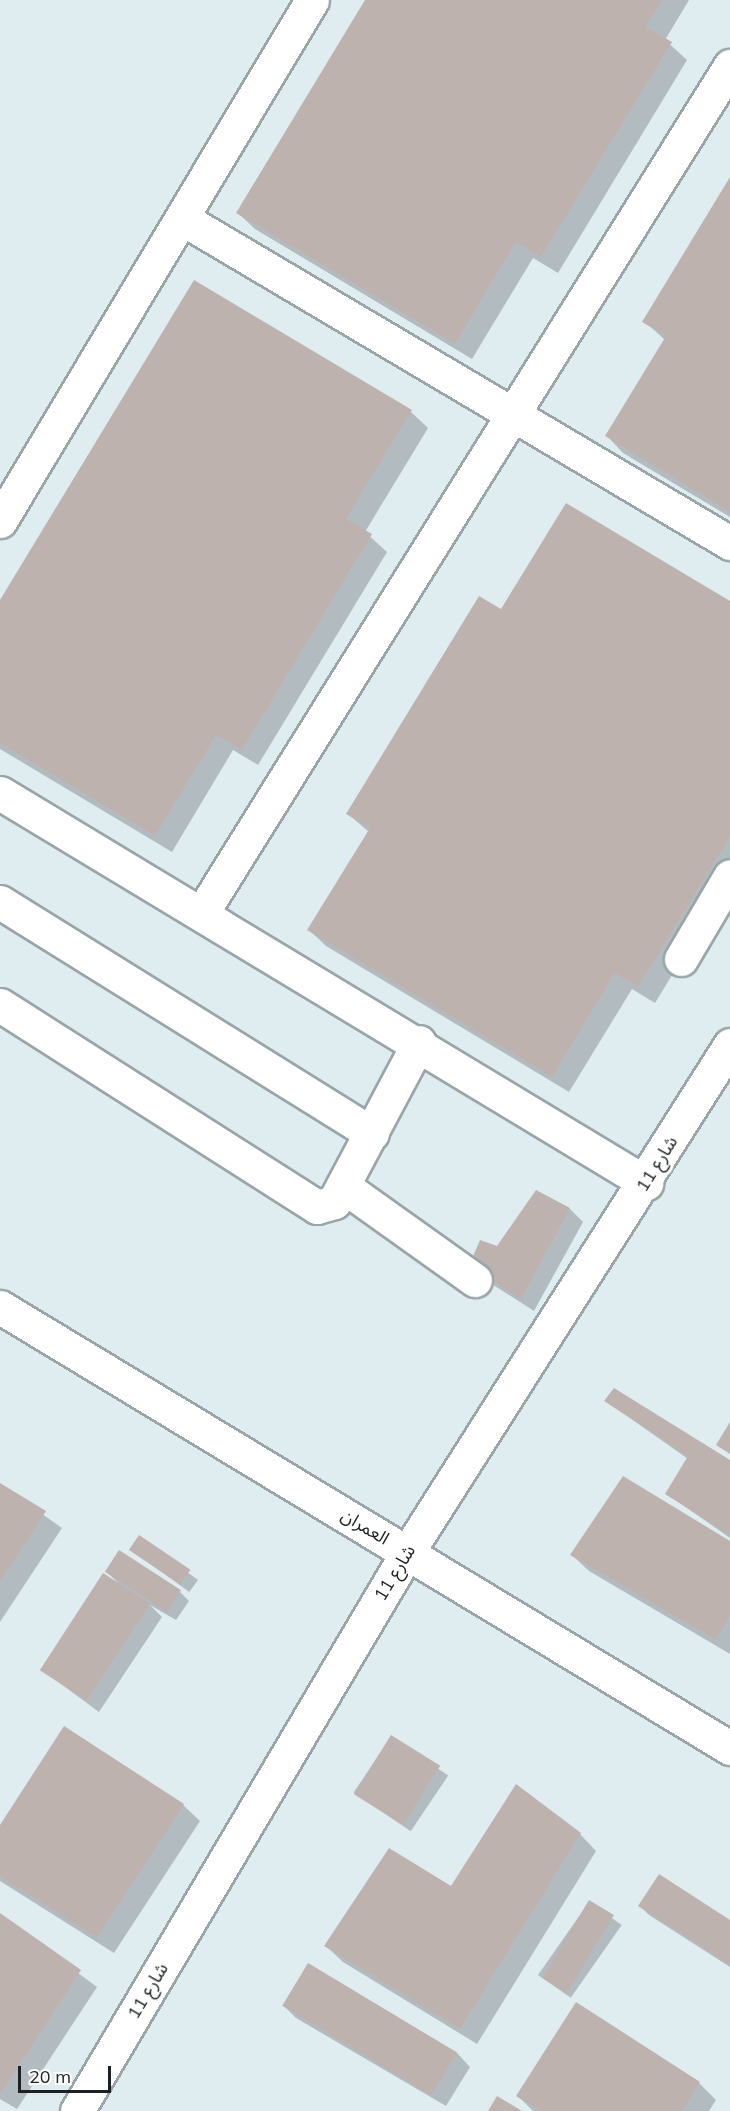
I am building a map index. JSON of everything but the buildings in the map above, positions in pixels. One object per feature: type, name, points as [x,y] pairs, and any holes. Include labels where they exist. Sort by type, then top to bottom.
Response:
[{"type":"street","points":[[0,521],[183,219],[312,0]]},
{"type":"street","points":[[203,911],[730,66]]},
{"type":"street","points":[[183,219],[516,411],[730,543]]},
{"type":"street","points":[[0,793],[203,911],[646,1183]]},
{"type":"street","points":[[681,959],[730,876]]},
{"type":"street","points":[[0,903],[372,1134]]},
{"type":"street","points":[[0,1005],[316,1207],[334,1202],[419,1042]]},
{"type":"street","name":"شارع 11","points":[[77,2111],[407,1552],[646,1183],[730,1045]]},
{"type":"street","points":[[343,1186],[475,1280]]},
{"type":"street","name":"العمران","points":[[0,1306],[730,1748]]}]
